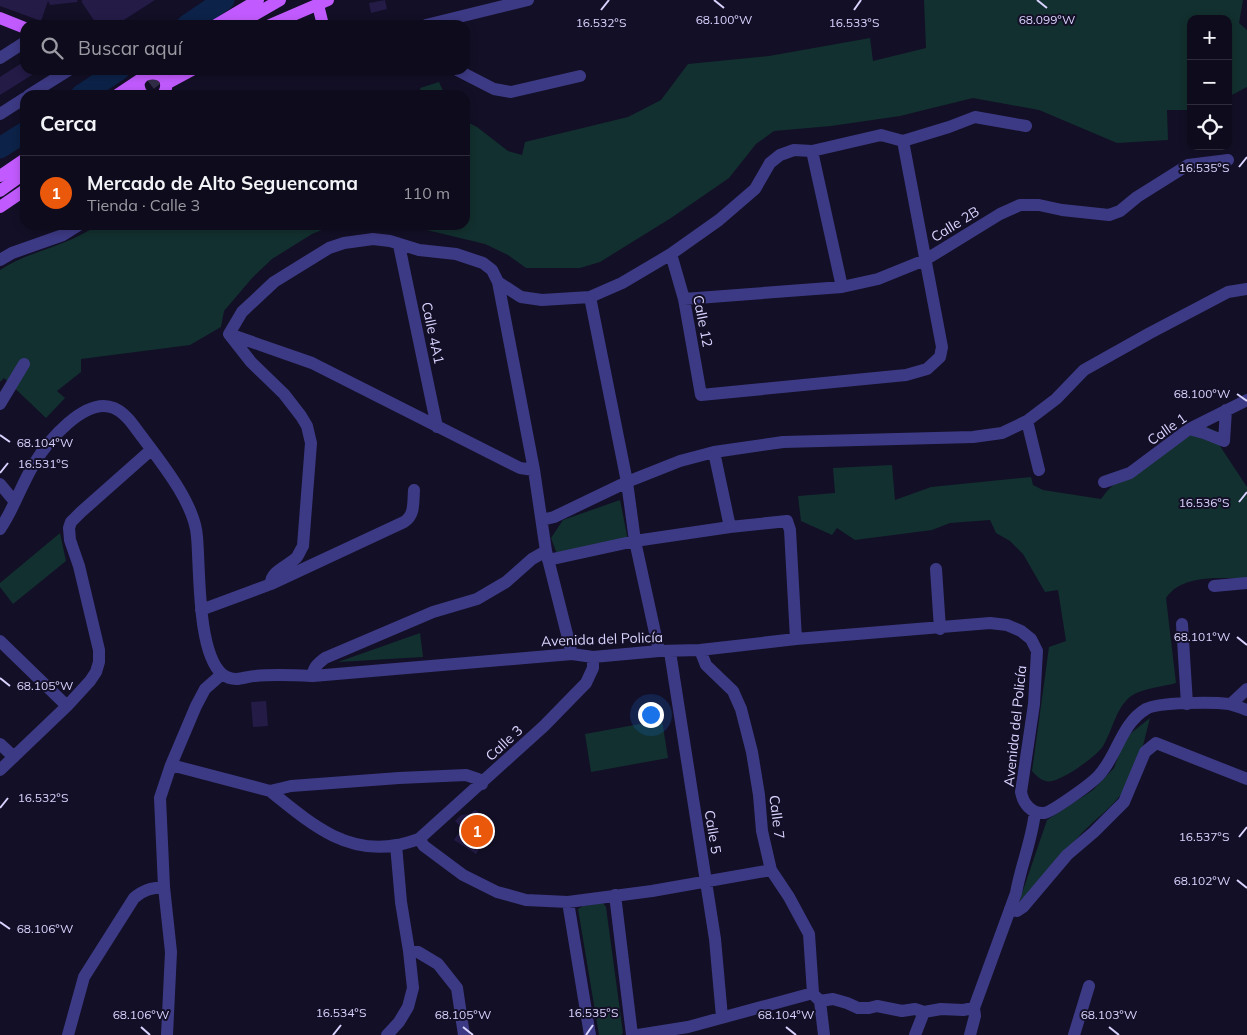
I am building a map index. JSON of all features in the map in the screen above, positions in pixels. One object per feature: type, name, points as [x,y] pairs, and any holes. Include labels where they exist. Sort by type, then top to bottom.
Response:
[{"type":"main road","points":[[224,20],[258,0]]},
{"type":"main road","points":[[246,20],[280,0]]},
{"type":"main road","points":[[282,20],[323,2],[323,20]]},
{"type":"main road","points":[[0,18],[20,26]]},
{"type":"main road","points":[[122,90],[141,75]]},
{"type":"main road","points":[[140,90],[143,75]]},
{"type":"main road","points":[[160,75],[162,76],[165,89],[185,75]]},
{"type":"main road","points":[[0,176],[20,162]]},
{"type":"main road","points":[[0,191],[20,177]]},
{"type":"main road","points":[[0,207],[20,193]]},
{"type":"street","points":[[446,20],[528,0]]},
{"type":"street","points":[[0,58],[20,45]]},
{"type":"street","points":[[38,90],[61,75]]},
{"type":"street","points":[[467,75],[494,89],[511,92],[580,76]]},
{"type":"street","points":[[0,114],[20,101]]},
{"type":"street","points":[[498,282],[521,297],[542,300],[590,297],[622,283],[671,254],[718,220],[755,189],[770,163],[780,155],[794,150],[812,152],[881,136],[903,141],[949,127],[975,116],[1026,126]]},
{"type":"street","points":[[903,141],[926,260]]},
{"type":"street","points":[[812,152],[842,287]]},
{"type":"street","name":"Calle 2B","points":[[684,299],[842,287],[878,279],[926,260],[1000,214],[1020,205],[1039,205],[1062,210],[1109,215],[1120,212],[1137,197],[1188,165],[1228,160]]},
{"type":"street","points":[[0,260],[12,253],[63,235],[71,230]]},
{"type":"street","points":[[229,334],[242,312],[274,282],[329,248],[373,239],[390,241],[419,250],[456,254],[483,263],[492,270],[498,282],[534,470],[547,556],[572,654]]},
{"type":"street","name":"Calle 4A1","points":[[399,245],[437,427]]},
{"type":"street","name":"Calle 12","points":[[671,254],[684,299],[701,395],[906,375],[926,369],[940,357],[942,347],[926,260]]},
{"type":"street","points":[[542,520],[554,517],[627,482],[680,461],[714,452],[783,442],[973,437],[1002,433],[1028,421],[1056,399],[1084,370],[1228,292],[1247,289]]},
{"type":"street","name":"Calle 5","points":[[590,297],[627,482],[635,542],[664,651],[706,882],[715,939],[722,1017]]},
{"type":"street","points":[[229,334],[312,363],[520,468],[534,470]]},
{"type":"street","points":[[229,334],[251,362],[284,394],[301,416],[307,426],[311,443],[303,546],[294,559],[274,575],[271,584]]},
{"type":"street","points":[[0,404],[24,364]]},
{"type":"street","name":"Calle 1","points":[[1104,482],[1130,474],[1189,429],[1247,400]]},
{"type":"street","points":[[0,529],[34,463],[53,438],[67,424],[88,409],[103,406],[113,407],[131,422],[174,482],[188,507],[194,523],[197,536],[198,581],[206,640],[215,665],[222,674],[205,689],[171,765],[160,798],[164,888],[171,952],[168,1035]]},
{"type":"street","points":[[1189,429],[1224,442],[1226,410]]},
{"type":"street","points":[[1028,421],[1039,470]]},
{"type":"street","points":[[0,770],[67,706],[90,682],[96,672],[99,662],[99,650],[79,566],[70,540],[69,528],[71,522],[81,512],[151,450]]},
{"type":"street","points":[[714,452],[730,527]]},
{"type":"street","points":[[0,484],[15,502]]},
{"type":"street","points":[[201,610],[271,584],[409,519],[413,513],[414,490]]},
{"type":"street","points":[[312,676],[316,665],[325,658],[433,612],[477,598],[506,582],[532,560],[730,527],[779,521],[787,521],[790,530],[796,639]]},
{"type":"street","points":[[936,569],[940,629]]},
{"type":"street","points":[[1214,586],[1247,583]]},
{"type":"street","name":"Avenida del Policía","points":[[222,674],[236,679],[253,676],[312,676],[572,654],[593,658],[664,651],[700,650],[796,639],[940,629],[990,623],[1021,631],[1031,639],[1037,651],[1034,704],[1021,792],[1026,804],[1035,812]]},
{"type":"street","points":[[1182,624],[1187,704]]},
{"type":"street","points":[[0,641],[67,706]]},
{"type":"street","name":"Calle 7","points":[[700,650],[706,665],[733,691],[741,709],[752,752],[759,795],[762,831],[771,870],[789,897],[809,934],[816,997],[824,1035]]},
{"type":"street","name":"Calle 3","points":[[419,839],[482,784],[544,726],[586,683],[593,668],[593,658]]},
{"type":"street","points":[[1231,704],[1247,689]]},
{"type":"street","points":[[970,1035],[975,1016],[974,1008],[1010,910],[1031,838],[1035,812],[1045,813],[1090,784],[1100,775],[1110,761],[1123,734],[1144,710],[1151,706],[1231,704],[1247,710]]},
{"type":"street","points":[[1010,910],[1017,912],[1023,907],[1068,855],[1124,802],[1140,762],[1150,747],[1156,743],[1247,779]]},
{"type":"street","points":[[0,744],[14,757]]},
{"type":"street","points":[[171,765],[270,792],[322,831],[348,843],[375,847],[396,845],[419,839],[424,846],[463,875],[497,892],[526,900],[568,902],[706,882],[771,870]]},
{"type":"street","points":[[270,792],[291,786],[437,776],[466,775],[478,779],[482,784]]},
{"type":"street","points":[[387,1035],[399,1022],[408,1007],[413,988],[410,951],[401,902],[396,845]]},
{"type":"street","points":[[68,1035],[84,978],[134,898],[152,888],[164,888]]},
{"type":"street","points":[[615,896],[632,1035]]},
{"type":"street","points":[[568,902],[590,1035]]},
{"type":"street","points":[[410,951],[418,952],[438,964],[457,988],[464,1035]]},
{"type":"street","points":[[1074,1035],[1089,986]]},
{"type":"street","points":[[638,1035],[688,1027],[722,1017],[816,997],[833,999],[862,1008],[877,1006],[902,1011],[964,1010],[974,1008]]},
{"type":"street","points":[[915,1035],[920,1011]]},
{"type":"green space","points":[[924,0],[1243,0],[1239,23],[1247,30],[1247,87],[1232,95],[1232,15],[1187,15],[1187,110],[1167,110],[1168,140],[1117,143],[1039,110],[973,98],[900,116],[831,126],[774,131],[756,144],[729,178],[671,218],[600,262],[580,268],[526,268],[508,255],[485,244],[427,230],[470,230],[470,124],[508,151],[522,155],[525,142],[628,117],[661,100],[688,64],[769,56],[870,38],[873,61],[926,48]]},
{"type":"green space","points":[[439,82],[443,90],[421,90],[420,88]]},
{"type":"green space","points":[[88,230],[322,230],[272,259],[253,277],[224,311],[221,327],[190,345],[81,359],[81,372],[57,391],[65,398],[46,418],[4,378],[0,382],[0,270]]},
{"type":"green space","points":[[1205,426],[1222,434],[1216,440],[1247,487],[1247,578],[1203,579],[1182,584],[1173,590],[1166,598],[1176,683],[1147,689],[1131,696],[1121,707],[1099,751],[1072,772],[1052,781],[1041,779],[1032,771],[1049,647],[1066,641],[1058,590],[1045,592],[1023,554],[1010,541],[996,533],[990,520],[950,523],[932,530],[855,540],[837,528],[832,535],[801,521],[798,496],[835,493],[833,468],[892,465],[895,500],[931,487],[1031,477],[1033,485],[1043,490],[1101,499],[1118,480]]},
{"type":"green space","points":[[620,500],[628,540],[557,554],[551,538],[563,520]]},
{"type":"green space","points":[[60,533],[66,561],[13,604],[0,587],[0,583]]},
{"type":"green space","points":[[420,633],[423,657],[338,662]]},
{"type":"green space","points":[[1150,718],[1138,762],[1122,794],[1081,834],[1019,902],[1047,820],[1093,790],[1114,768],[1123,744],[1131,733]]},
{"type":"green space","points":[[662,720],[668,758],[591,772],[585,734]]},
{"type":"green space","points":[[603,903],[606,907],[623,1033],[621,1035],[599,1035],[578,909],[583,906]]},
{"type":"building","points":[[0,0],[77,0],[78,2],[50,5],[48,1],[41,20],[0,6]]},
{"type":"building","points":[[155,0],[124,20],[94,20],[81,1]]},
{"type":"building","points":[[385,0],[387,9],[371,13],[369,3]]},
{"type":"building","points":[[20,64],[20,75],[32,75],[0,95],[0,77]]},
{"type":"building","points":[[266,701],[268,726],[253,727],[251,702]]},
{"type":"building","points":[[475,810],[494,823],[493,835],[488,843],[482,845],[476,854],[454,840],[462,828],[455,821],[461,815],[470,814]]},
{"type":"waterway","points":[[194,20],[224,0]]},
{"type":"waterway","points":[[89,90],[111,75]]},
{"type":"waterway","points":[[0,148],[20,135]]},
{"type":"tunnel","points":[[142,90],[162,75]]},
{"type":"place","name":"Mercado de Alto Seguencoma","points":[[477,831]]}]
